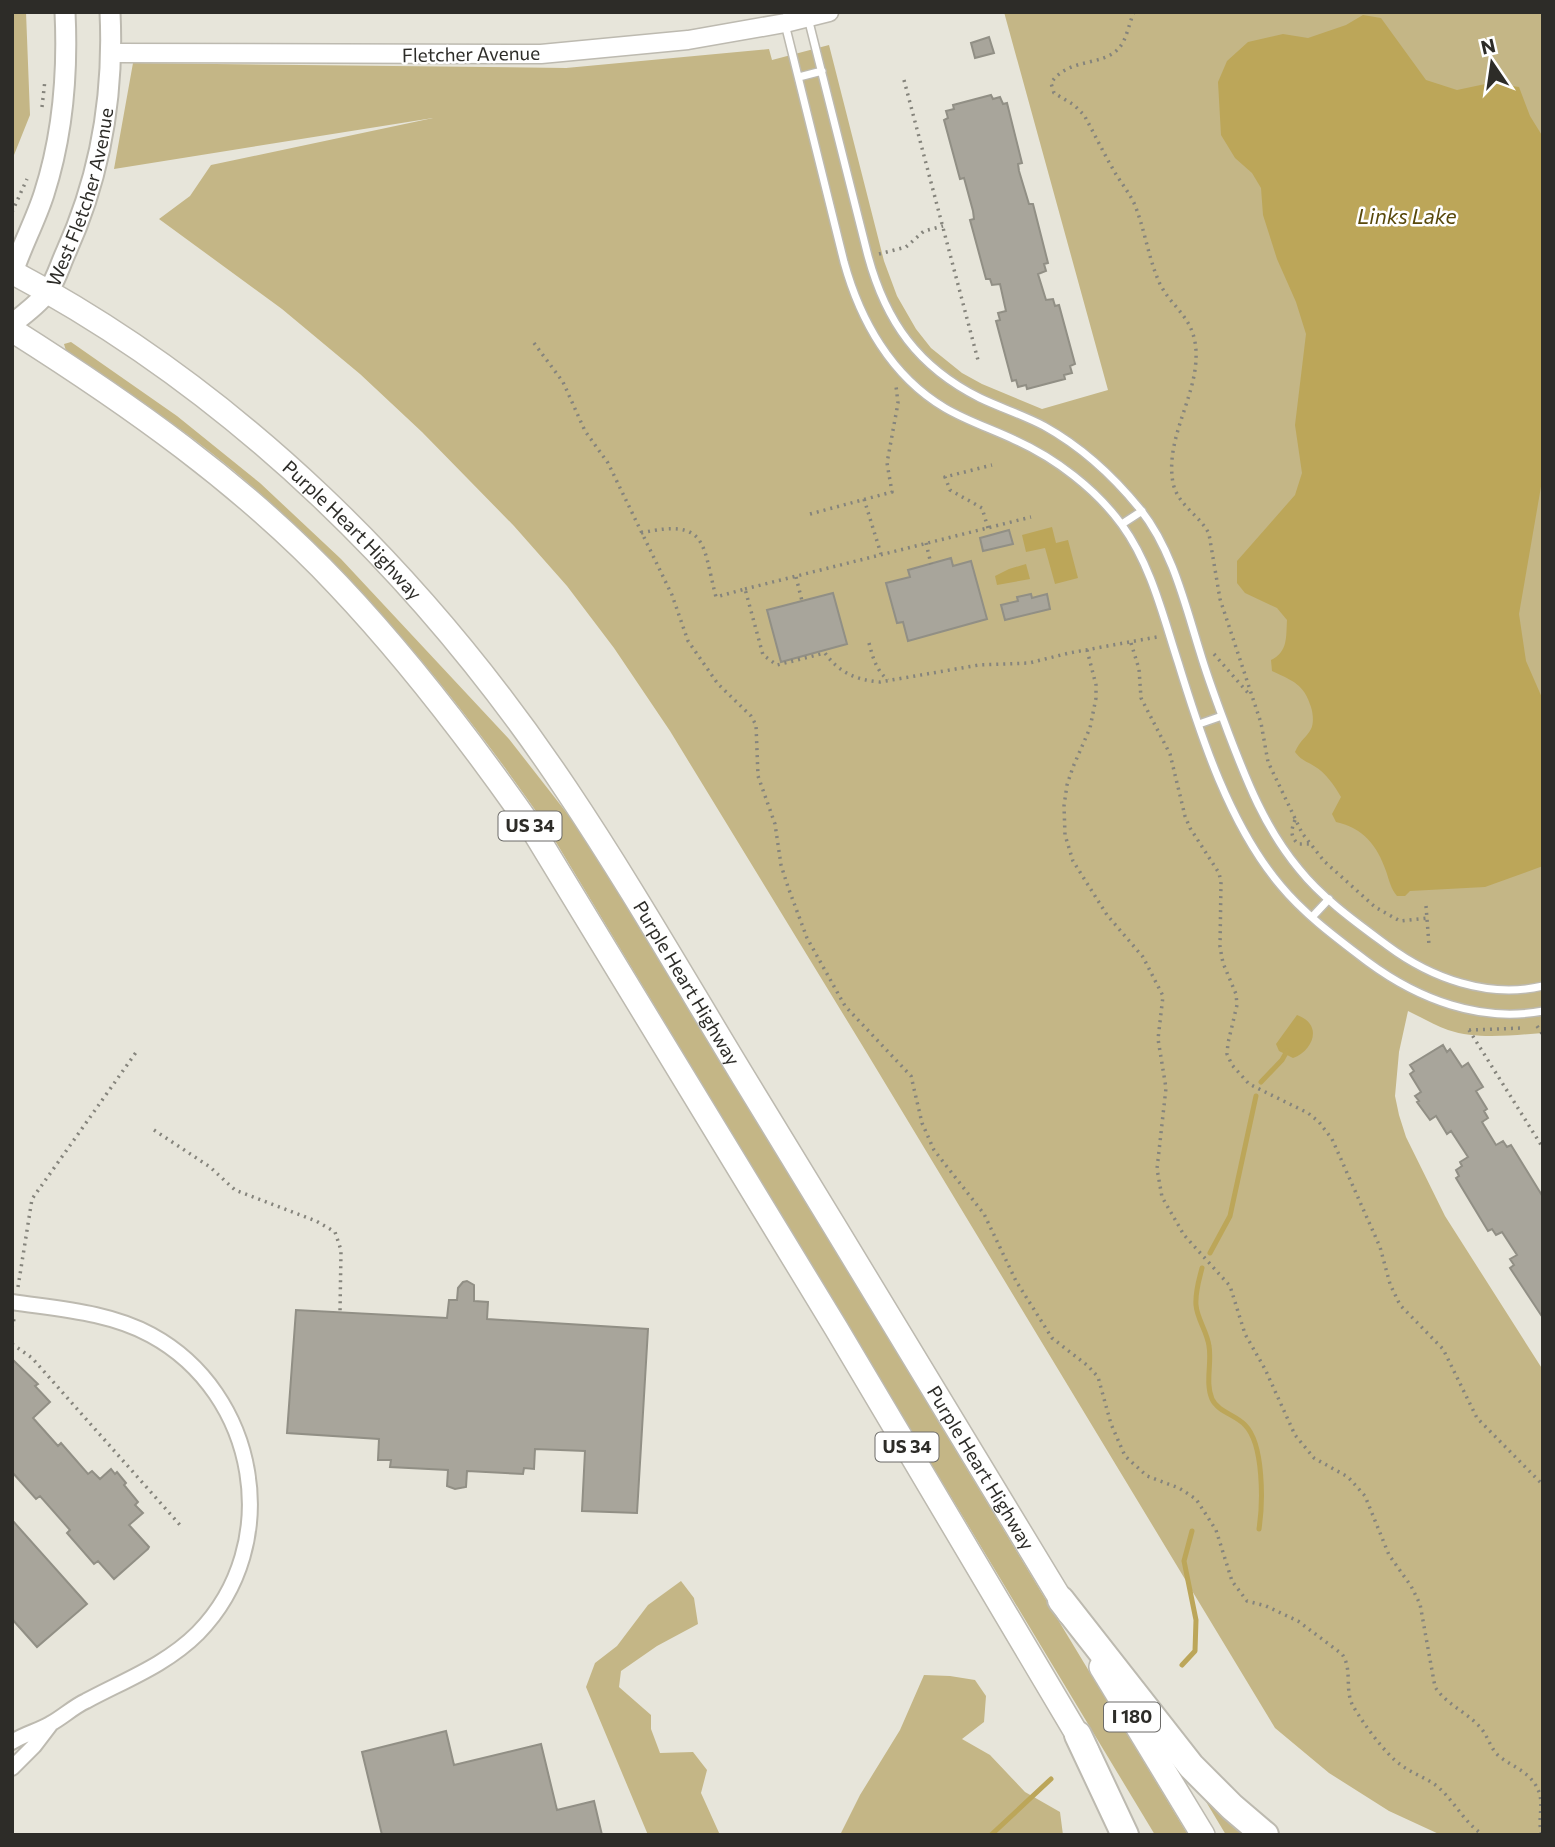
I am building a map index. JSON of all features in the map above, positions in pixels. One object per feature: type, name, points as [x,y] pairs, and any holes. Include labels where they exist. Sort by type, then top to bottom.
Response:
[{"type":"highway","points":[[1061,1600],[1191,1766],[1265,1835]]},
{"type":"highway","points":[[1078,1735],[1125,1835]]},
{"type":"main road","name":"West Fletcher Avenue","points":[[12,273],[43,196],[61,124],[67,51],[65,12]]},
{"type":"main road","name":"West Fletcher Avenue","points":[[12,324],[48,291],[83,214],[92,186],[104,125],[110,53],[110,12]]},
{"type":"main road","name":"Purple Heart Highway","points":[[12,273],[48,291],[222,410],[343,516],[389,564],[480,670],[540,751],[594,832],[875,1290],[1203,1835]]},
{"type":"main road","name":"US 34","points":[[12,330],[109,393],[173,439],[279,528],[337,584],[391,644],[491,769],[533,830],[836,1328],[1078,1735]]},
{"type":"main road","name":"I 180","points":[[1078,1735],[1139,1835]]},
{"type":"street","name":"Fletcher Avenue","points":[[110,53],[541,54],[688,40],[785,23],[829,12]]},
{"type":"street","points":[[12,1742],[51,1723],[85,1701],[156,1666],[179,1650],[212,1616],[231,1586],[248,1535],[251,1507],[249,1474],[242,1443],[229,1413],[196,1368],[176,1351],[127,1324],[94,1315],[15,1302]]},
{"type":"street","points":[[12,1768],[34,1746],[51,1723]]},
{"type":"lane","points":[[808,18],[868,256],[888,313],[906,339],[931,366],[957,386],[1043,426],[1076,447],[1117,483],[1142,511],[1161,543],[1177,580],[1245,778],[1267,825],[1301,872],[1329,899],[1384,943],[1429,971],[1461,983],[1490,989],[1514,991],[1543,986]]},
{"type":"lane","points":[[785,23],[853,292],[867,324],[887,355],[909,379],[943,406],[1017,440],[1054,461],[1099,499],[1122,524],[1154,589],[1199,724],[1223,786],[1246,837],[1282,888],[1381,971],[1419,994],[1455,1007],[1486,1013],[1515,1015],[1543,1011]]},
{"type":"lane","points":[[799,77],[822,71]]},
{"type":"lane","points":[[1122,524],[1142,511]]},
{"type":"lane","points":[[1199,724],[1222,716]]},
{"type":"lane","points":[[1313,916],[1329,899]]},
{"type":"path","points":[[1134,12],[1119,49],[1113,54],[1064,71],[1052,80],[1052,90],[1084,115],[1132,200],[1163,289],[1190,324],[1197,365],[1177,436],[1173,482],[1185,506],[1205,525],[1209,534],[1220,599],[1261,723],[1268,762],[1295,820],[1309,844],[1353,889],[1375,907],[1391,917],[1405,921],[1427,918]]},
{"type":"path","points":[[43,115],[42,96],[47,76]]},
{"type":"path","points":[[904,80],[979,364]]},
{"type":"path","points":[[12,212],[30,172]]},
{"type":"path","points":[[868,256],[906,247],[924,231],[943,226]]},
{"type":"path","points":[[534,343],[563,382],[584,431],[608,463],[672,595],[688,641],[719,684],[751,716],[756,725],[758,776],[775,824],[785,876],[807,938],[845,1006],[911,1076],[927,1137],[944,1164],[984,1214],[1016,1281],[1039,1320],[1052,1338],[1098,1377],[1111,1424],[1125,1456],[1147,1476],[1179,1488],[1196,1499],[1216,1530],[1232,1581],[1247,1601],[1266,1606],[1298,1621],[1342,1654],[1347,1661],[1349,1697],[1389,1755],[1439,1788],[1465,1820],[1483,1835]]},
{"type":"path","points":[[810,514],[892,492],[887,463],[898,403],[896,385]]},
{"type":"path","points":[[988,528],[982,508],[950,489],[946,477],[992,465]]},
{"type":"path","points":[[864,499],[881,555]]},
{"type":"path","points":[[641,534],[668,528],[686,529],[695,534],[710,567],[716,597],[1031,517]]},
{"type":"path","points":[[926,543],[931,564]]},
{"type":"path","points":[[796,577],[802,601]]},
{"type":"path","points":[[745,589],[763,655],[777,665],[825,653],[843,673],[867,681],[979,665],[1029,663],[1156,637]]},
{"type":"path","points":[[869,643],[880,674],[888,680]]},
{"type":"path","points":[[1131,643],[1139,669],[1142,698],[1170,754],[1185,816],[1198,841],[1215,864],[1221,881],[1220,947],[1237,1005],[1227,1054],[1232,1065],[1249,1084],[1308,1113],[1332,1139],[1380,1247],[1400,1305],[1443,1349],[1477,1418],[1543,1485]]},
{"type":"path","points":[[1087,650],[1096,685],[1096,698],[1090,728],[1067,785],[1065,835],[1073,860],[1107,915],[1143,957],[1163,996],[1158,1039],[1166,1088],[1157,1169],[1162,1197],[1184,1235],[1230,1286],[1245,1334],[1265,1369],[1295,1435],[1314,1458],[1348,1477],[1365,1496],[1389,1555],[1420,1604],[1435,1687],[1441,1698],[1480,1727],[1497,1755],[1528,1775],[1534,1783],[1541,1805],[1541,1834]]},
{"type":"path","points":[[1295,820],[1291,833],[1293,839],[1298,844],[1309,844]]},
{"type":"path","points":[[1426,906],[1429,946]]},
{"type":"path","points":[[1405,921],[1406,927]]},
{"type":"path","points":[[1543,1035],[1537,1026],[1469,1030],[1543,1148]]},
{"type":"path","points":[[12,1328],[32,1199],[137,1051]]},
{"type":"path","points":[[154,1130],[210,1167],[235,1190],[316,1221],[335,1232],[341,1250],[340,1312]]},
{"type":"path","points":[[12,1344],[32,1358],[180,1525]]},
{"type":"shaded area","points":[[12,12],[26,12],[30,115],[12,160]]},
{"type":"shaded area","points":[[1004,12],[1543,12],[1543,1033],[1471,1035],[1443,1028],[1408,1011],[1399,1052],[1395,1096],[1406,1137],[1445,1216],[1543,1370],[1543,1835],[1441,1835],[1389,1811],[1329,1773],[1275,1728],[670,731],[614,648],[567,586],[514,526],[422,432],[360,374],[282,309],[159,219],[190,196],[211,165],[433,118],[114,169],[133,63],[566,68],[769,49],[772,60],[829,45],[884,261],[897,296],[916,329],[931,348],[962,373],[1042,409],[1108,390]]},
{"type":"shaded area","points":[[71,342],[177,416],[260,483],[341,559],[509,739],[584,835],[1188,1835],[1155,1835],[545,824],[511,776],[401,637],[321,551],[234,471],[152,409],[66,351],[64,344]]},
{"type":"shaded area","points":[[681,1581],[694,1598],[698,1624],[657,1646],[621,1671],[619,1687],[651,1715],[651,1729],[660,1753],[693,1752],[707,1770],[701,1793],[720,1835],[648,1835],[586,1687],[595,1663],[617,1646],[648,1605]]},
{"type":"shaded area","points":[[924,1675],[975,1680],[986,1696],[984,1722],[962,1739],[990,1755],[1025,1792],[1060,1812],[1063,1835],[840,1835],[860,1795],[900,1730]]},
{"type":"shaded area","points":[[1196,1785],[1255,1835],[1226,1835]]},
{"type":"water","name":"Links Lake","points":[[1363,15],[1381,18],[1426,80],[1457,90],[1490,83],[1519,87],[1530,116],[1543,137],[1543,475],[1519,614],[1526,661],[1543,700],[1543,866],[1485,887],[1410,891],[1405,896],[1397,896],[1395,893],[1378,853],[1368,839],[1354,829],[1336,822],[1332,814],[1341,797],[1333,784],[1295,752],[1311,729],[1313,718],[1308,699],[1301,688],[1272,671],[1271,660],[1281,653],[1285,643],[1287,620],[1277,608],[1245,593],[1237,583],[1237,561],[1295,495],[1302,473],[1295,425],[1306,334],[1263,215],[1261,188],[1252,173],[1235,158],[1221,135],[1218,82],[1227,61],[1248,42],[1283,34],[1308,38],[1346,25]]},
{"type":"water","points":[[1052,527],[1056,543],[1068,540],[1078,578],[1055,584],[1045,548],[1026,552],[1022,535]]},
{"type":"water","points":[[1026,564],[1030,579],[997,585],[995,576]]},
{"type":"water","points":[[1297,1015],[1310,1024],[1313,1037],[1306,1049],[1293,1058],[1279,1051],[1276,1044]]},
{"type":"building","points":[[989,37],[994,53],[975,58],[971,43]]},
{"type":"building","points":[[991,95],[993,99],[1000,97],[1003,104],[1007,103],[1022,163],[1018,164],[1019,171],[1029,204],[1033,204],[1048,263],[1044,264],[1046,271],[1038,274],[1046,300],[1053,299],[1055,306],[1059,305],[1075,364],[1070,366],[1072,373],[1064,375],[1065,379],[1027,389],[1026,385],[1018,387],[1016,380],[1012,381],[996,321],[1000,320],[998,313],[1006,311],[1000,284],[992,285],[990,279],[986,279],[970,220],[974,219],[973,211],[964,178],[960,179],[944,120],[948,118],[946,111],[954,109],[953,105]]},
{"type":"building","points":[[1009,530],[1013,544],[983,551],[980,538]]},
{"type":"building","points":[[951,558],[953,566],[971,561],[987,619],[908,641],[903,622],[897,623],[886,583],[910,577],[908,570]]},
{"type":"building","points":[[833,593],[847,644],[781,662],[767,610]]},
{"type":"building","points":[[1031,594],[1032,598],[1047,594],[1050,609],[1005,620],[1001,605]]},
{"type":"building","points":[[1443,1045],[1447,1052],[1450,1049],[1462,1067],[1468,1063],[1483,1087],[1476,1091],[1487,1109],[1484,1111],[1488,1118],[1482,1122],[1496,1145],[1503,1141],[1507,1147],[1511,1145],[1543,1197],[1543,1318],[1510,1268],[1514,1265],[1510,1259],[1517,1255],[1502,1232],[1496,1235],[1492,1229],[1488,1231],[1456,1178],[1459,1176],[1456,1170],[1462,1166],[1460,1162],[1468,1157],[1451,1131],[1447,1134],[1436,1116],[1430,1120],[1417,1102],[1419,1101],[1415,1096],[1421,1092],[1410,1074],[1414,1071],[1410,1065]]},
{"type":"building","points":[[467,1281],[474,1285],[474,1301],[488,1302],[487,1319],[648,1329],[637,1513],[582,1511],[585,1451],[535,1449],[534,1469],[524,1468],[523,1474],[467,1471],[466,1487],[455,1489],[447,1486],[448,1470],[390,1467],[391,1460],[378,1460],[379,1439],[287,1433],[296,1310],[447,1318],[449,1300],[457,1300],[458,1288]]},
{"type":"building","points":[[12,1359],[38,1384],[35,1386],[50,1402],[33,1418],[58,1446],[61,1443],[88,1474],[92,1471],[100,1479],[111,1469],[115,1474],[117,1472],[138,1502],[135,1505],[143,1513],[129,1525],[149,1547],[114,1579],[98,1561],[94,1564],[67,1533],[70,1530],[40,1496],[36,1499],[12,1472]]},
{"type":"building","points":[[12,1520],[87,1604],[37,1647],[12,1619]]},
{"type":"building","points":[[446,1731],[454,1765],[541,1744],[557,1810],[594,1801],[602,1835],[382,1835],[362,1752]]},
{"type":"waterway","points":[[1261,1082],[1287,1051]]},
{"type":"waterway","points":[[1210,1253],[1230,1216],[1256,1096]]},
{"type":"waterway","points":[[1202,1268],[1196,1305],[1209,1346],[1210,1393],[1218,1407],[1245,1425],[1256,1446],[1261,1474],[1259,1529]]},
{"type":"waterway","points":[[1182,1665],[1195,1651],[1196,1620],[1184,1561],[1192,1531]]},
{"type":"waterway","points":[[991,1835],[1051,1779]]}]
